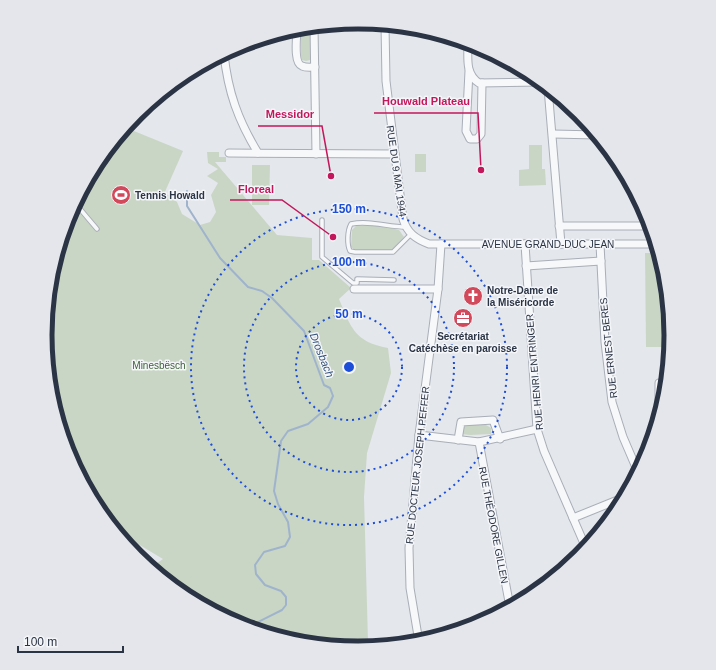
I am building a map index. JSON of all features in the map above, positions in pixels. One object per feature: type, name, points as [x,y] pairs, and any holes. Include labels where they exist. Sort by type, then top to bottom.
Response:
[{"type":"street","name":"RUE DU 9 MAI 1944","points":[[385,31],[386,81],[406,227],[411,234],[419,240],[430,244],[441,244]]},
{"type":"street","points":[[314,33],[316,154]]},
{"type":"street","points":[[297,35],[296,58],[298,64],[302,66],[315,67]]},
{"type":"street","points":[[468,50],[469,71],[466,131],[470,139],[477,139],[481,134],[482,83]]},
{"type":"street","points":[[224,60],[226,79],[235,108],[258,153]]},
{"type":"street","points":[[469,71],[472,79],[482,83],[530,82]]},
{"type":"street","points":[[549,96],[561,244]]},
{"type":"street","points":[[553,134],[589,135]]},
{"type":"street","points":[[229,153],[395,154]]},
{"type":"street","points":[[560,226],[644,226]]},
{"type":"street","name":"AVENUE GRAND-DUC JEAN","points":[[441,244],[650,244]]},
{"type":"street","name":"RUE DOCTEUR JOSEPH PEFFER","points":[[418,635],[410,588],[409,548],[419,435],[438,289],[441,244]]},
{"type":"street","name":"RUE HENRI ENTRINGER","points":[[524,244],[537,429],[544,451],[583,542]]},
{"type":"street","name":"RUE ERNEST BERES","points":[[600,244],[605,342],[612,402],[623,437],[635,464]]},
{"type":"street","name":"AVENUE GRAND-DUC JEAN","points":[[526,266],[601,262]]},
{"type":"street","points":[[353,286],[438,289]]},
{"type":"street","points":[[458,440],[461,422],[494,420],[500,439]]},
{"type":"street","points":[[419,435],[479,442],[500,439],[537,429]]},
{"type":"street","name":"RUE THÉODORE GILLEN","points":[[479,442],[509,601]]},
{"type":"street","points":[[573,518],[614,501]]},
{"type":"lane","points":[[80,209],[97,229]]},
{"type":"lane","points":[[322,220],[322,257],[353,286],[357,283],[357,279],[394,280]]},
{"type":"lane","points":[[406,227],[396,227],[388,224],[351,224],[349,228],[348,248],[350,251],[355,252],[394,252],[411,234]]},
{"type":"green space","points":[[311,33],[310,60],[302,60],[301,35]]},
{"type":"green space","name":"Minesbësch","points":[[131,130],[183,151],[164,194],[167,194],[177,202],[182,214],[200,225],[210,222],[216,212],[211,195],[218,183],[207,176],[218,169],[208,163],[207,152],[219,152],[219,157],[226,157],[226,162],[215,162],[277,235],[312,238],[312,260],[319,260],[351,288],[339,299],[347,318],[351,326],[361,338],[368,342],[388,348],[391,373],[367,453],[364,497],[368,641],[338,640],[298,635],[279,631],[241,618],[205,600],[172,578],[155,564],[163,559],[138,544],[122,529],[104,505],[93,488],[75,452],[62,414],[58,395],[52,335],[58,275],[62,256],[75,218],[93,182],[115,149]]},
{"type":"green space","points":[[529,145],[542,145],[542,169],[545,169],[546,185],[519,186],[519,170],[529,169]]},
{"type":"green space","points":[[415,154],[426,154],[426,172],[415,172]]},
{"type":"green space","points":[[252,165],[270,165],[269,205],[252,205]]},
{"type":"green space","points":[[356,226],[385,226],[399,230],[404,237],[392,250],[355,250],[351,247],[352,230]]},
{"type":"green space","points":[[645,253],[653,253],[661,295],[663,347],[646,347]]},
{"type":"green space","points":[[466,425],[486,425],[491,428],[491,434],[461,434]]},
{"type":"waterway","name":"Drosbach","points":[[187,191],[187,206],[220,258],[248,287],[262,291],[272,298],[304,331],[324,385],[330,388],[333,396],[328,407],[308,424],[288,431],[281,441],[274,491],[278,504],[288,522],[290,537],[285,546],[264,552],[255,565],[256,574],[265,585],[281,591],[286,597],[286,605],[282,610],[255,623]]},
{"type":"place","name":"Houwald Plateau","points":[[481,170]]},
{"type":"place","name":"Messidor","points":[[331,176]]},
{"type":"place","name":"Tennis Howald","points":[[121,195]]},
{"type":"place","name":"Floreal","points":[[333,237]]},
{"type":"place","name":"Notre-Dame de la Miséricorde","points":[[473,296]]},
{"type":"place","name":"Secrétariat Catéchèse en paroisse","points":[[463,318]]}]
